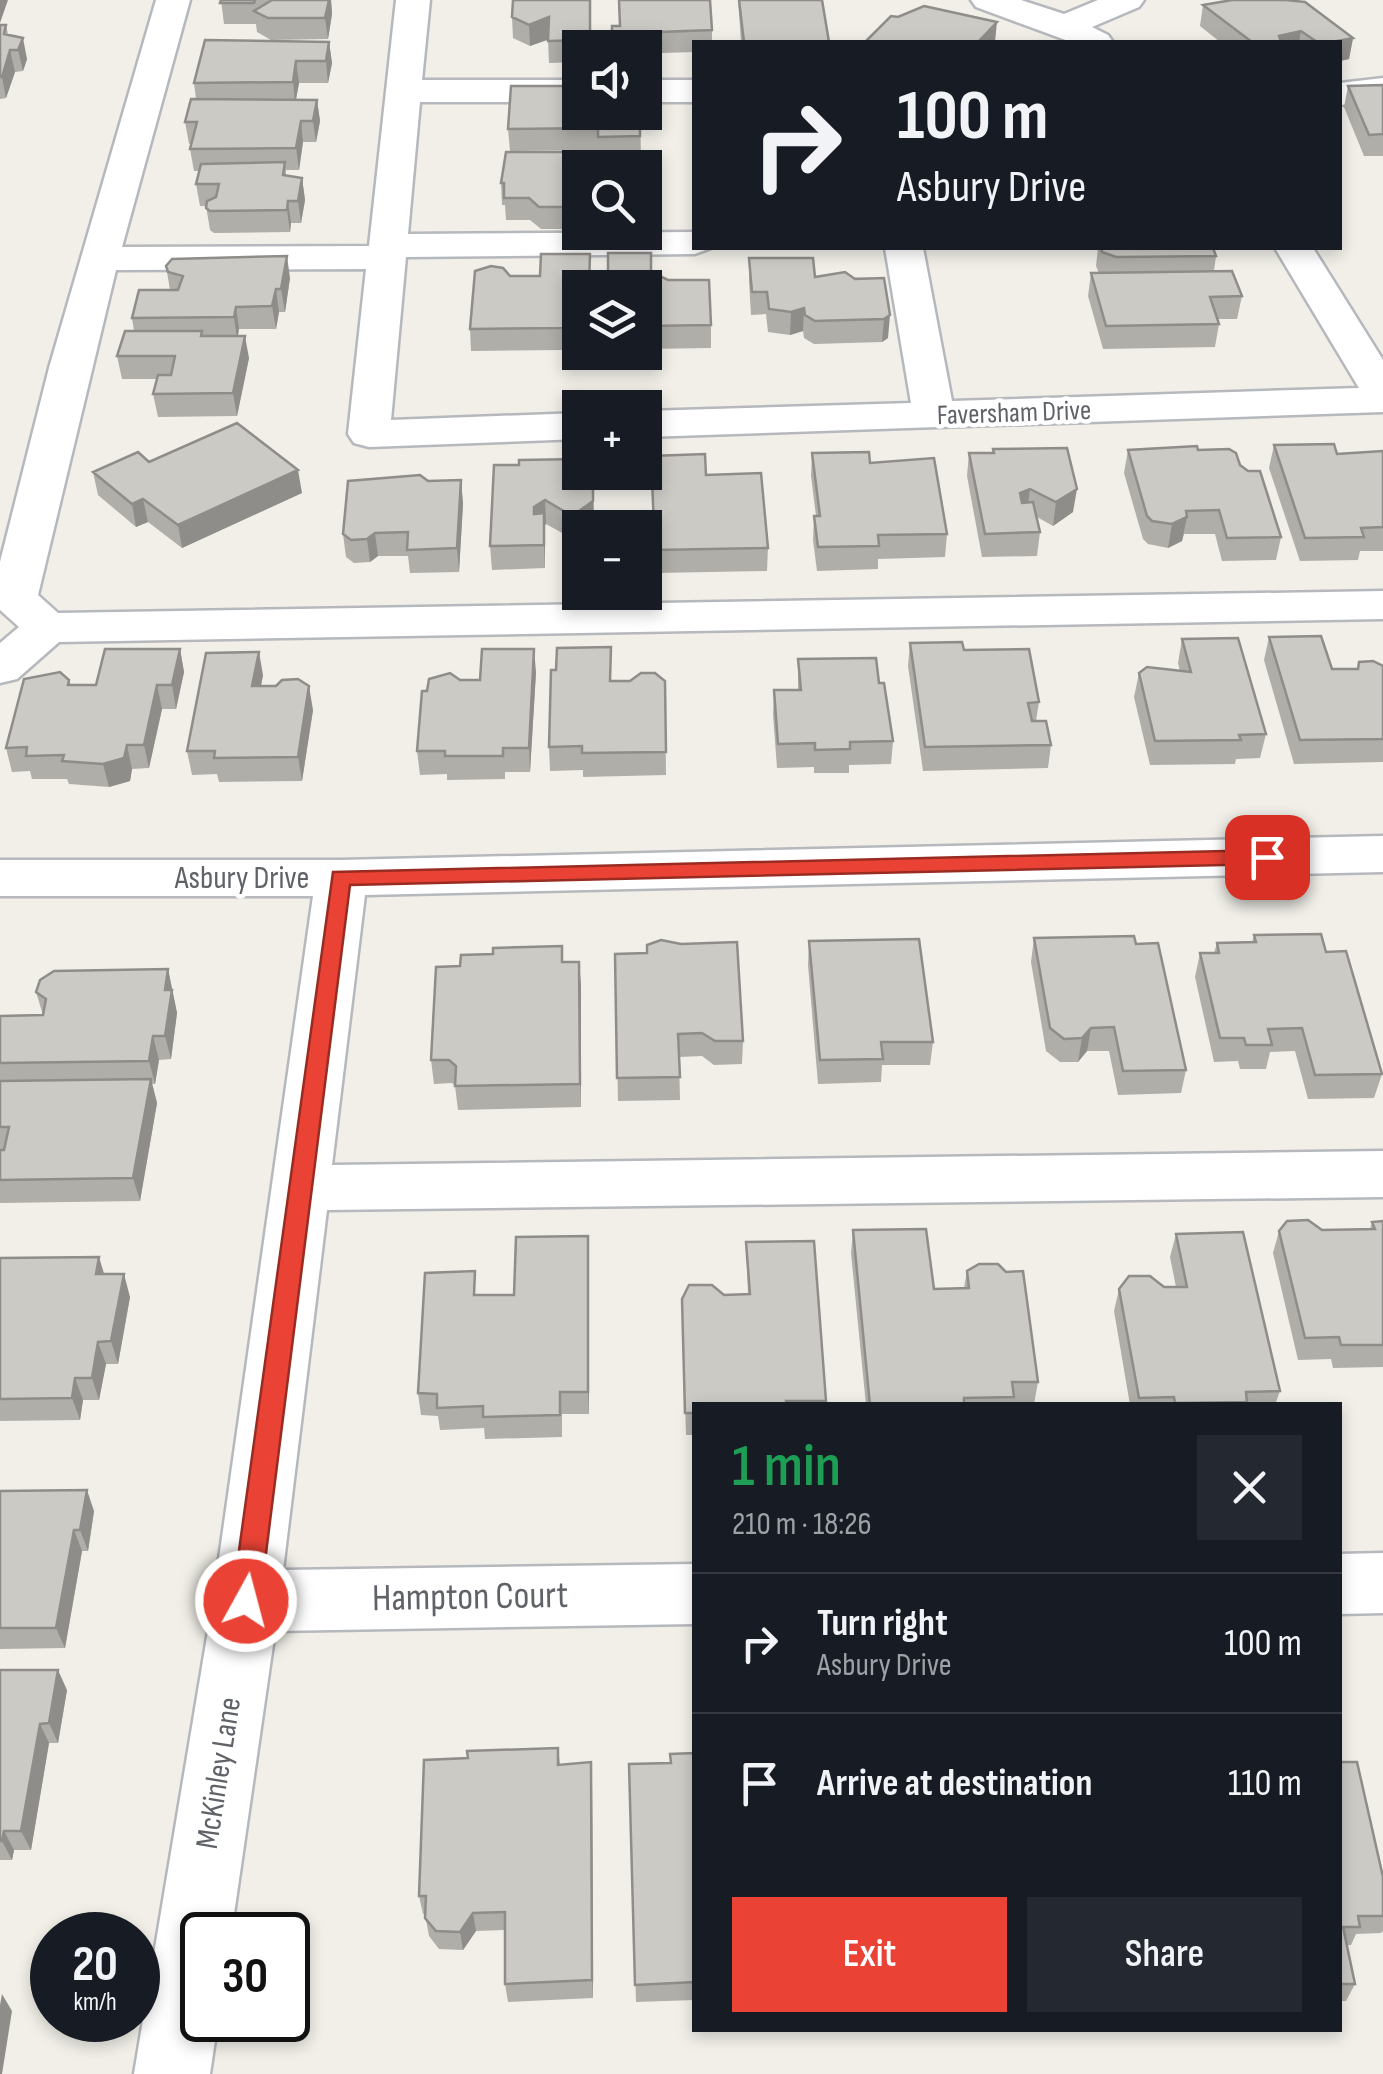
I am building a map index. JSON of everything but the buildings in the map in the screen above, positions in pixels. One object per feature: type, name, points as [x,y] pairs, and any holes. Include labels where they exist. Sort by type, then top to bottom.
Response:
[{"type":"street","points":[[47,628],[14,598],[68,368],[173,0]]},
{"type":"street","points":[[413,0],[370,434],[562,427]]},
{"type":"street","points":[[988,0],[1064,26],[1092,40]]},
{"type":"street","points":[[1064,26],[1126,0]]},
{"type":"street","points":[[1342,94],[1383,89]]},
{"type":"street","points":[[403,91],[562,91]]},
{"type":"street","points":[[662,91],[692,91]]},
{"type":"street","points":[[100,259],[692,243]]},
{"type":"street","points":[[904,250],[934,416]]},
{"type":"street","points":[[1295,250],[1383,397]]},
{"type":"street","name":"Faversham Drive","points":[[662,424],[1383,397]]},
{"type":"street","points":[[0,668],[47,628],[1383,605]]},
{"type":"street","name":"Asbury Drive","points":[[0,878],[340,878],[1383,854]]},
{"type":"street","name":"McKinley Lane","points":[[172,2074],[246,1601],[340,878]]},
{"type":"street","points":[[298,1188],[1383,1174]]},
{"type":"street","points":[[1342,1584],[1383,1583]]},
{"type":"street","name":"Hampton Court","points":[[246,1601],[692,1594]]},
{"type":"route","points":[[246,1601],[340,878],[1267,857]]}]
